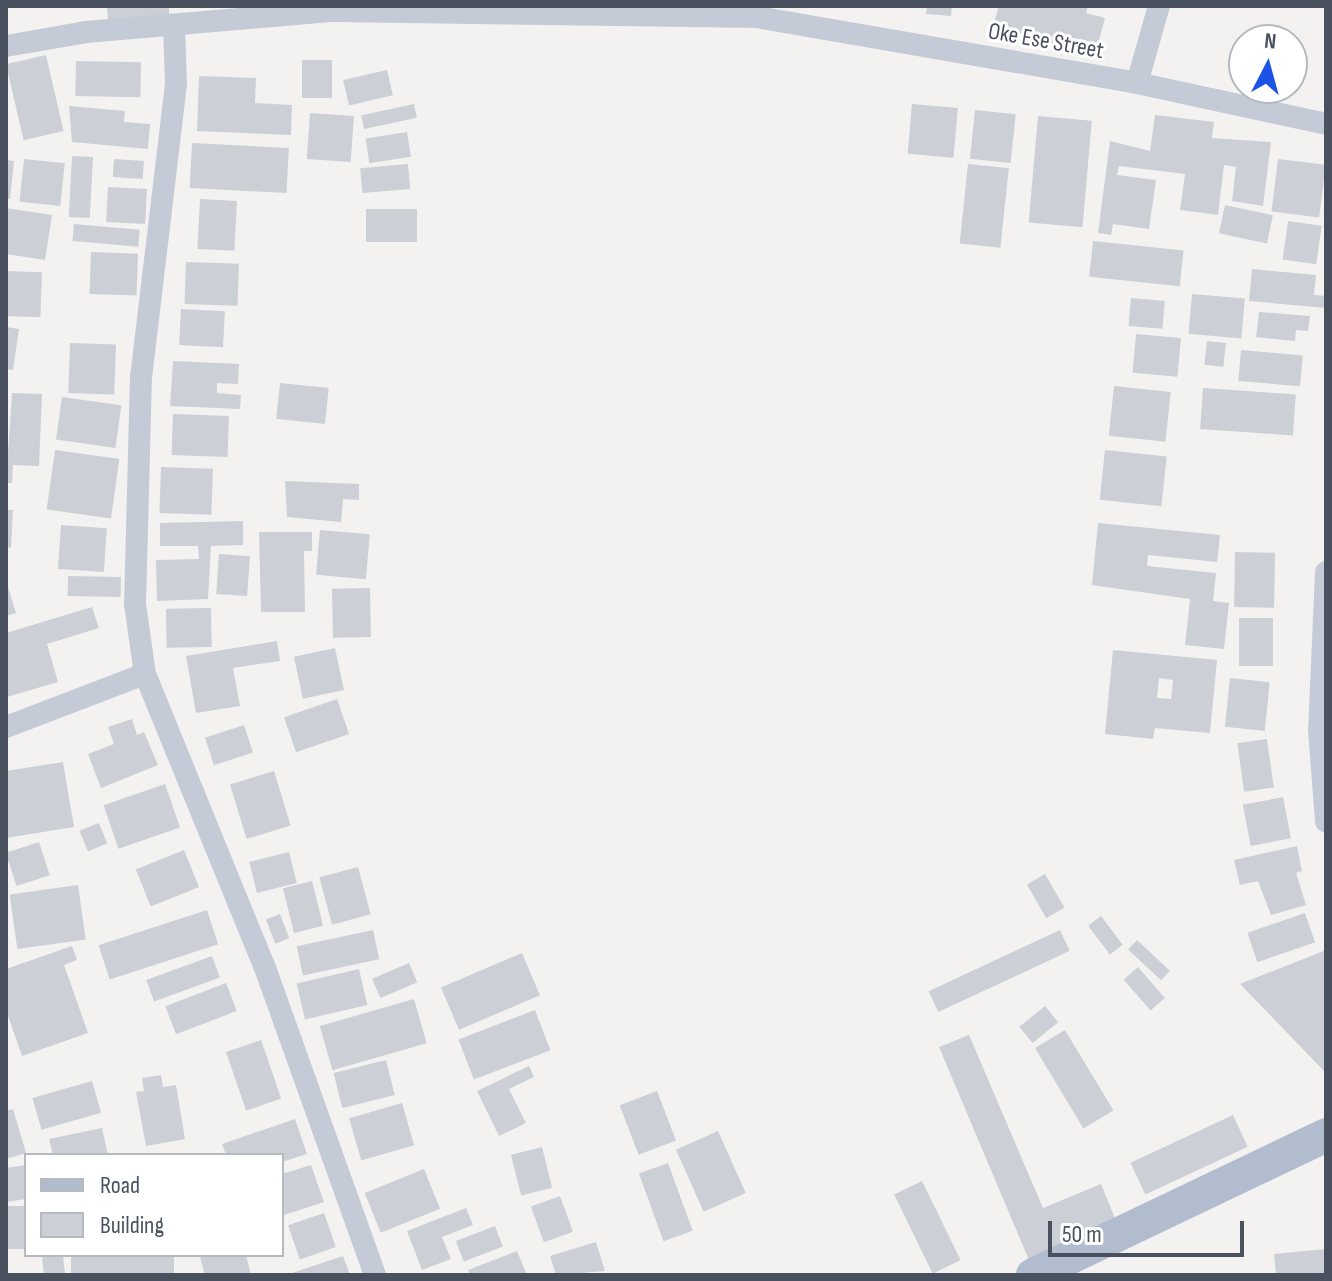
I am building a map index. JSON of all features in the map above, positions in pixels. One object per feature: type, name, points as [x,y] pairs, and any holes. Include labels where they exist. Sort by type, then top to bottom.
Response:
[{"type":"main road","points":[[1033,1275],[1326,1135]]},
{"type":"street","points":[[1137,83],[1159,6]]},
{"type":"street","name":"Oke Ese Street","points":[[174,27],[333,11],[756,17],[1137,83],[1326,124]]},
{"type":"street","points":[[6,46],[86,32],[174,27],[176,84],[141,376],[135,604],[145,674],[264,965],[375,1275]]},
{"type":"street","points":[[1326,572],[1319,730],[1326,822]]},
{"type":"street","points":[[6,727],[145,674]]},
{"type":"building","points":[[107,6],[169,6],[169,17],[108,21]]},
{"type":"building","points":[[927,6],[952,6],[951,16],[926,14]]},
{"type":"building","points":[[999,6],[1088,6],[1086,13],[1105,18],[1098,44],[1080,39],[1076,50],[993,26]]},
{"type":"building","points":[[46,55],[64,131],[24,140],[6,64]]},
{"type":"building","points":[[302,60],[332,60],[332,98],[302,98]]},
{"type":"building","points":[[76,61],[141,62],[140,97],[75,96]]},
{"type":"building","points":[[387,70],[393,95],[349,105],[343,80]]},
{"type":"building","points":[[199,76],[256,78],[255,103],[292,105],[291,135],[197,131]]},
{"type":"building","points":[[414,104],[417,118],[364,129],[361,115]]},
{"type":"building","points":[[912,104],[958,108],[953,158],[908,154]]},
{"type":"building","points":[[69,106],[125,111],[124,122],[150,124],[148,149],[72,142]]},
{"type":"building","points":[[975,110],[1016,114],[1011,163],[970,159]]},
{"type":"building","points":[[310,113],[354,116],[351,162],[307,159]]},
{"type":"building","points":[[1155,115],[1214,122],[1212,138],[1271,142],[1263,206],[1232,201],[1236,167],[1224,165],[1218,215],[1180,210],[1185,174],[1119,166],[1117,175],[1156,180],[1149,229],[1113,224],[1111,235],[1098,233],[1110,141],[1150,151]]},
{"type":"building","points":[[1038,116],[1092,121],[1082,227],[1029,223]]},
{"type":"building","points":[[407,132],[411,157],[369,163],[366,139]]},
{"type":"building","points":[[192,143],[289,148],[287,193],[190,188]]},
{"type":"building","points":[[72,156],[93,157],[90,218],[69,217]]},
{"type":"building","points":[[24,159],[65,163],[60,206],[20,202]]},
{"type":"building","points":[[114,159],[144,161],[143,179],[113,177]]},
{"type":"building","points":[[1278,159],[1326,165],[1319,217],[1272,212]]},
{"type":"building","points":[[6,160],[14,161],[10,199],[6,199]]},
{"type":"building","points":[[408,164],[410,189],[362,193],[360,168]]},
{"type":"building","points":[[968,164],[1009,168],[1000,248],[960,244]]},
{"type":"building","points":[[108,187],[147,189],[145,224],[106,222]]},
{"type":"building","points":[[200,199],[237,201],[234,251],[197,249]]},
{"type":"building","points":[[1225,205],[1273,215],[1267,244],[1219,233]]},
{"type":"building","points":[[6,208],[52,215],[45,260],[6,254]]},
{"type":"building","points":[[366,209],[417,209],[417,242],[366,242]]},
{"type":"building","points":[[1288,221],[1322,226],[1316,264],[1283,260]]},
{"type":"building","points":[[74,224],[140,230],[138,247],[73,241]]},
{"type":"building","points":[[1093,241],[1184,251],[1180,286],[1089,277]]},
{"type":"building","points":[[91,252],[138,254],[137,296],[90,294]]},
{"type":"building","points":[[186,262],[239,264],[238,306],[185,304]]},
{"type":"building","points":[[1252,269],[1316,275],[1314,295],[1326,296],[1326,308],[1249,301]]},
{"type":"building","points":[[6,271],[42,272],[40,317],[6,316]]},
{"type":"building","points":[[1192,294],[1245,299],[1241,338],[1189,334]]},
{"type":"building","points":[[1131,298],[1165,301],[1162,329],[1129,326]]},
{"type":"building","points":[[181,309],[225,311],[223,347],[179,345]]},
{"type":"building","points":[[1259,312],[1310,316],[1308,331],[1296,330],[1295,341],[1256,337]]},
{"type":"building","points":[[6,327],[19,329],[13,370],[6,369]]},
{"type":"building","points":[[1136,334],[1181,338],[1177,377],[1133,373]]},
{"type":"building","points":[[1207,341],[1226,343],[1223,367],[1204,365]]},
{"type":"building","points":[[70,343],[116,345],[114,395],[68,393]]},
{"type":"building","points":[[1241,350],[1303,355],[1300,386],[1238,381]]},
{"type":"building","points":[[173,361],[239,364],[238,384],[217,383],[217,393],[241,395],[240,409],[170,406]]},
{"type":"building","points":[[280,383],[329,388],[325,424],[276,419]]},
{"type":"building","points":[[1114,386],[1171,392],[1165,442],[1109,436]]},
{"type":"building","points":[[1203,388],[1296,394],[1293,435],[1200,429]]},
{"type":"building","points":[[12,393],[42,394],[39,466],[13,465],[12,483],[6,483]]},
{"type":"building","points":[[62,397],[121,405],[115,448],[56,440]]},
{"type":"building","points":[[173,414],[229,416],[228,457],[172,455]]},
{"type":"building","points":[[55,450],[119,459],[111,518],[47,509]]},
{"type":"building","points":[[1105,450],[1167,456],[1161,506],[1100,500]]},
{"type":"building","points":[[161,467],[213,469],[211,515],[159,513]]},
{"type":"building","points":[[285,481],[359,484],[359,500],[343,499],[341,522],[287,517]]},
{"type":"building","points":[[6,510],[13,510],[11,548],[6,547]]},
{"type":"building","points":[[243,521],[243,545],[211,546],[208,599],[157,601],[156,560],[199,559],[198,546],[160,546],[160,523]]},
{"type":"building","points":[[1098,523],[1220,535],[1217,562],[1148,555],[1147,566],[1216,573],[1213,601],[1229,603],[1224,649],[1185,645],[1190,599],[1092,585]]},
{"type":"building","points":[[61,525],[107,528],[104,572],[58,569]]},
{"type":"building","points":[[320,530],[370,534],[366,579],[316,575]]},
{"type":"building","points":[[259,532],[312,532],[312,551],[304,551],[305,612],[261,612]]},
{"type":"building","points":[[1235,552],[1275,553],[1274,608],[1234,607]]},
{"type":"building","points":[[219,554],[250,556],[247,596],[216,594]]},
{"type":"building","points":[[68,576],[121,577],[121,597],[68,596]]},
{"type":"building","points":[[6,588],[16,613],[6,616]]},
{"type":"building","points":[[370,588],[371,637],[333,638],[332,589]]},
{"type":"building","points":[[92,607],[99,628],[47,644],[58,682],[7,697],[6,633]]},
{"type":"building","points":[[211,608],[212,647],[167,648],[166,609]]},
{"type":"building","points":[[1239,618],[1273,618],[1273,666],[1239,666]]},
{"type":"building","points":[[277,641],[280,661],[233,668],[240,706],[196,713],[186,656]]},
{"type":"building","points":[[335,648],[344,690],[303,699],[294,657]]},
{"type":"building","points":[[1113,650],[1217,660],[1210,733],[1155,728],[1153,739],[1105,734]],"holes":[[[1159,678],[1173,680],[1171,699],[1157,698]]]},
{"type":"building","points":[[1230,678],[1270,682],[1265,731],[1225,727]]},
{"type":"building","points":[[337,699],[349,734],[296,752],[284,717]]},
{"type":"building","points":[[132,719],[137,735],[144,732],[158,765],[101,788],[88,754],[114,744],[108,727]]},
{"type":"building","points":[[244,725],[253,753],[214,765],[205,738]]},
{"type":"building","points":[[1267,739],[1274,788],[1244,792],[1237,743]]},
{"type":"building","points":[[63,762],[74,827],[6,838],[6,771]]},
{"type":"building","points":[[274,771],[291,826],[247,839],[230,784]]},
{"type":"building","points":[[165,784],[180,827],[119,849],[104,805]]},
{"type":"building","points":[[1283,797],[1291,838],[1251,846],[1243,805]]},
{"type":"building","points":[[99,823],[107,843],[88,851],[80,831]]},
{"type":"building","points":[[39,842],[50,875],[17,886],[6,853]]},
{"type":"building","points":[[1297,846],[1302,871],[1296,873],[1306,905],[1271,915],[1258,881],[1240,885],[1234,860]]},
{"type":"building","points":[[184,850],[199,887],[151,907],[136,869]]},
{"type":"building","points":[[289,852],[297,883],[257,893],[249,862]]},
{"type":"building","points":[[358,867],[371,914],[332,925],[319,877]]},
{"type":"building","points":[[1045,874],[1064,908],[1046,918],[1027,884]]},
{"type":"building","points":[[312,881],[323,926],[294,933],[283,888]]},
{"type":"building","points":[[78,885],[86,939],[17,949],[10,895]]},
{"type":"building","points":[[207,910],[218,944],[110,979],[99,945]]},
{"type":"building","points":[[1305,913],[1315,942],[1257,962],[1247,933]]},
{"type":"building","points":[[280,914],[289,938],[275,944],[266,919]]},
{"type":"building","points":[[1101,916],[1123,945],[1110,954],[1088,926]]},
{"type":"building","points":[[373,930],[379,959],[303,976],[297,946]]},
{"type":"building","points":[[1060,930],[1070,951],[938,1012],[929,991]]},
{"type":"building","points":[[1137,940],[1170,971],[1161,980],[1128,950]]},
{"type":"building","points":[[72,946],[77,960],[64,965],[88,1033],[22,1056],[6,1010],[6,969]]},
{"type":"building","points":[[1326,950],[1326,1073],[1240,984]]},
{"type":"building","points":[[522,953],[540,995],[459,1030],[441,987]]},
{"type":"building","points":[[212,956],[220,978],[154,1002],[146,980]]},
{"type":"building","points":[[409,963],[417,982],[380,998],[372,979]]},
{"type":"building","points":[[1138,967],[1165,998],[1151,1010],[1124,979]]},
{"type":"building","points":[[359,969],[367,1005],[305,1019],[297,983]]},
{"type":"building","points":[[226,983],[237,1011],[176,1034],[165,1006]]},
{"type":"building","points":[[414,999],[427,1043],[332,1070],[320,1026]]},
{"type":"building","points":[[1045,1006],[1058,1022],[1033,1043],[1019,1027]]},
{"type":"building","points":[[535,1010],[550,1050],[474,1080],[458,1039]]},
{"type":"building","points":[[1065,1030],[1113,1111],[1083,1129],[1035,1048]]},
{"type":"building","points":[[969,1035],[1043,1208],[1101,1184],[1117,1223],[1029,1260],[939,1047]]},
{"type":"building","points":[[261,1040],[281,1099],[246,1111],[226,1052]]},
{"type":"building","points":[[386,1060],[395,1095],[342,1108],[334,1073]]},
{"type":"building","points":[[529,1066],[534,1077],[509,1089],[526,1123],[499,1136],[477,1091]]},
{"type":"building","points":[[161,1075],[163,1087],[176,1085],[185,1139],[146,1146],[136,1092],[144,1091],[142,1078]]},
{"type":"building","points":[[92,1081],[101,1113],[41,1130],[32,1098]]},
{"type":"building","points":[[657,1091],[676,1140],[639,1155],[620,1105]]},
{"type":"building","points":[[402,1103],[414,1145],[361,1160],[349,1118]]},
{"type":"building","points":[[13,1109],[26,1153],[6,1159],[6,1111]]},
{"type":"building","points":[[1233,1115],[1248,1147],[1145,1194],[1131,1163]]},
{"type":"building","points":[[295,1119],[307,1154],[284,1161],[284,1153],[225,1153],[222,1144]]},
{"type":"building","points":[[102,1128],[108,1153],[52,1153],[49,1139]]},
{"type":"building","points":[[718,1131],[746,1193],[704,1212],[676,1150]]},
{"type":"building","points":[[542,1147],[552,1188],[521,1195],[511,1155]]},
{"type":"building","points":[[668,1163],[693,1231],[663,1241],[639,1174]]},
{"type":"building","points":[[24,1165],[24,1199],[6,1202],[6,1168]]},
{"type":"building","points":[[311,1165],[324,1202],[284,1215],[284,1173]]},
{"type":"building","points":[[424,1169],[440,1209],[381,1233],[365,1193]]},
{"type":"building","points":[[922,1181],[961,1260],[933,1274],[894,1195]]},
{"type":"building","points":[[560,1196],[573,1232],[544,1242],[531,1207]]},
{"type":"building","points":[[6,1206],[24,1206],[24,1249],[6,1249]]},
{"type":"building","points":[[466,1208],[473,1225],[442,1237],[451,1259],[422,1270],[407,1231]]},
{"type":"building","points":[[324,1213],[336,1247],[300,1259],[288,1225]]},
{"type":"building","points":[[495,1226],[503,1247],[464,1262],[456,1241]]},
{"type":"building","points":[[596,1242],[605,1271],[556,1275],[550,1256]]},
{"type":"building","points":[[1326,1249],[1326,1275],[1276,1275],[1274,1254]]},
{"type":"building","points":[[517,1251],[527,1275],[470,1275],[468,1270]]},
{"type":"building","points":[[343,1256],[350,1275],[289,1275],[289,1274]]},
{"type":"building","points":[[42,1257],[63,1257],[65,1275],[44,1275]]},
{"type":"building","points":[[71,1257],[174,1257],[174,1275],[71,1275]]},
{"type":"building","points":[[200,1257],[246,1257],[251,1275],[205,1275]]}]
